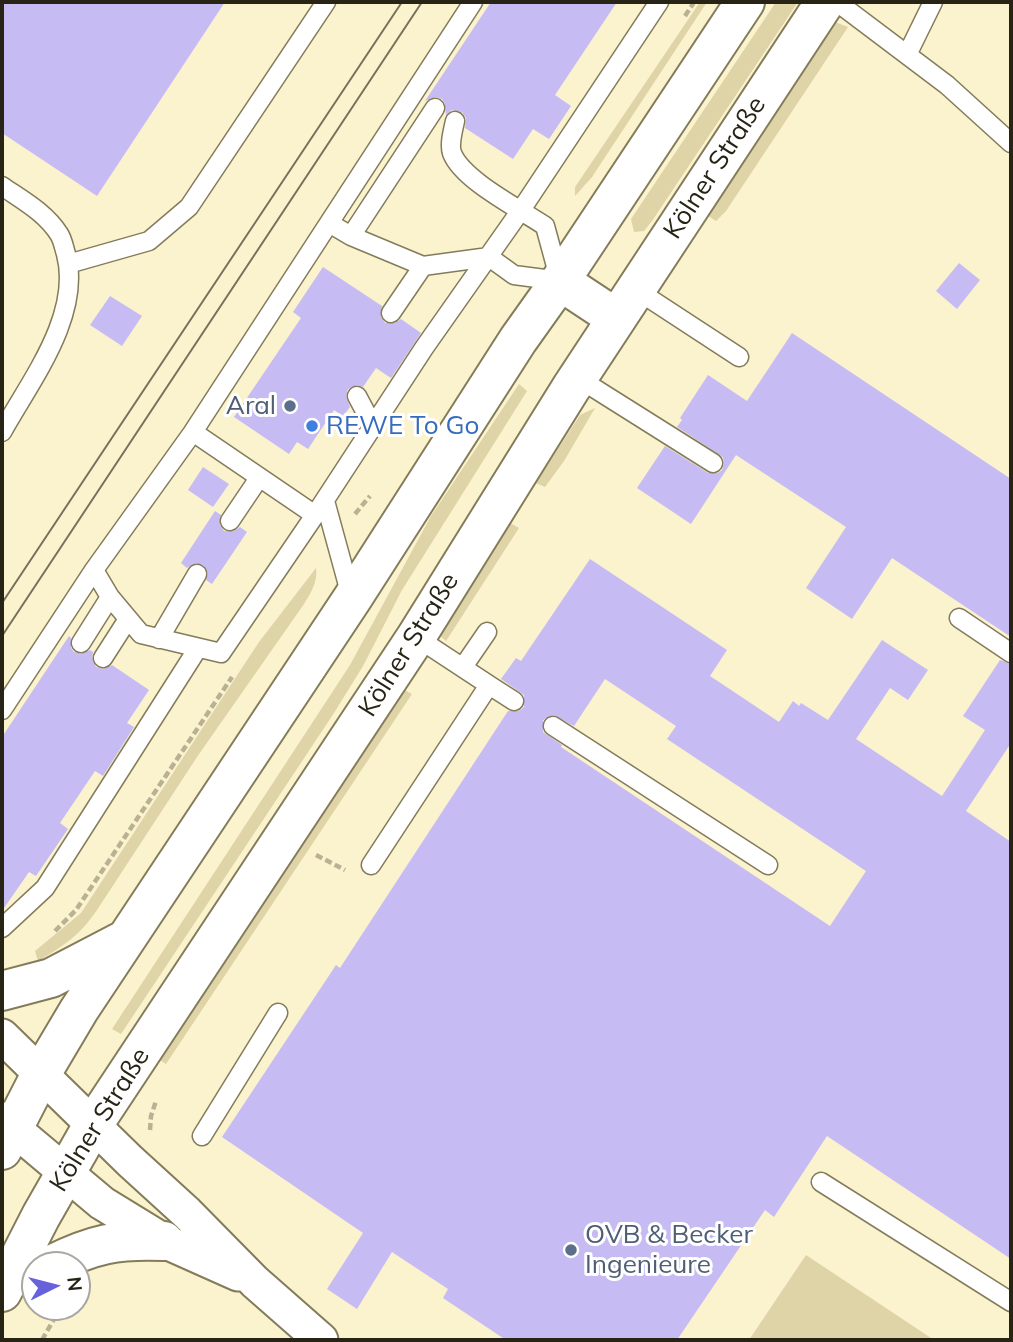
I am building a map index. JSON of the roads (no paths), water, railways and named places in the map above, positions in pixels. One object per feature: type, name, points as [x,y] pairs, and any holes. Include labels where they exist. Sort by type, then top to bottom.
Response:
[{"type":"main road","points":[[5,1132],[79,1010],[352,599],[518,340],[745,2]]},
{"type":"main road","name":"Kölner Straße","points":[[2,1293],[93,1125],[416,637],[500,498],[825,2]]},
{"type":"main road","points":[[560,281],[626,304]]},
{"type":"main road","points":[[2,991],[51,978],[127,939]]},
{"type":"main road","points":[[85,1251],[102,1244],[127,1240],[164,1241]]},
{"type":"main road","points":[[2,1293],[21,1281]]},
{"type":"street","points":[[2,1036],[255,1282],[321,1340]]},
{"type":"street","points":[[5,1132],[66,1172],[102,1202],[164,1241],[255,1282]]},
{"type":"lane","points":[[68,264],[149,241],[190,207],[326,2]]},
{"type":"lane","points":[[2,710],[94,569],[193,432],[473,2]]},
{"type":"lane","points":[[94,569],[110,597],[141,634],[221,653],[424,348],[522,210],[659,2]]},
{"type":"lane","points":[[837,2],[947,85],[1011,143]]},
{"type":"lane","points":[[907,55],[933,2]]},
{"type":"lane","points":[[351,236],[435,108]]},
{"type":"lane","points":[[329,223],[351,236],[423,266],[489,257],[514,275],[560,281],[545,226],[464,174],[450,151],[455,121]]},
{"type":"lane","points":[[2,186],[45,216],[61,236],[68,264],[69,295],[61,325],[2,432]]},
{"type":"lane","points":[[391,313],[423,266]]},
{"type":"lane","points":[[626,304],[739,357]]},
{"type":"lane","points":[[578,378],[713,463]]},
{"type":"lane","points":[[357,396],[373,426]]},
{"type":"lane","points":[[193,432],[259,478],[320,508],[352,599]]},
{"type":"lane","points":[[230,521],[259,478]]},
{"type":"lane","points":[[159,639],[197,574]]},
{"type":"lane","points":[[81,643],[110,597]]},
{"type":"lane","points":[[959,618],[1011,653]]},
{"type":"lane","points":[[103,658],[128,619]]},
{"type":"lane","points":[[463,667],[487,632]]},
{"type":"lane","points":[[416,637],[514,701]]},
{"type":"lane","points":[[2,928],[45,888],[198,648]]},
{"type":"lane","points":[[371,864],[489,685]]},
{"type":"lane","points":[[553,726],[768,865]]},
{"type":"lane","points":[[202,1136],[278,1013]]},
{"type":"lane","points":[[821,1182],[1011,1302]]},
{"type":"tram line","points":[[2,603],[402,2]]},
{"type":"tram line","points":[[2,636],[422,2]]},
{"type":"place","name":"Aral","points":[[290,406]]},
{"type":"place","name":"REWE To Go","points":[[312,426]]},
{"type":"place","name":"OVB & Becker Ingenieure","points":[[571,1250]]}]
